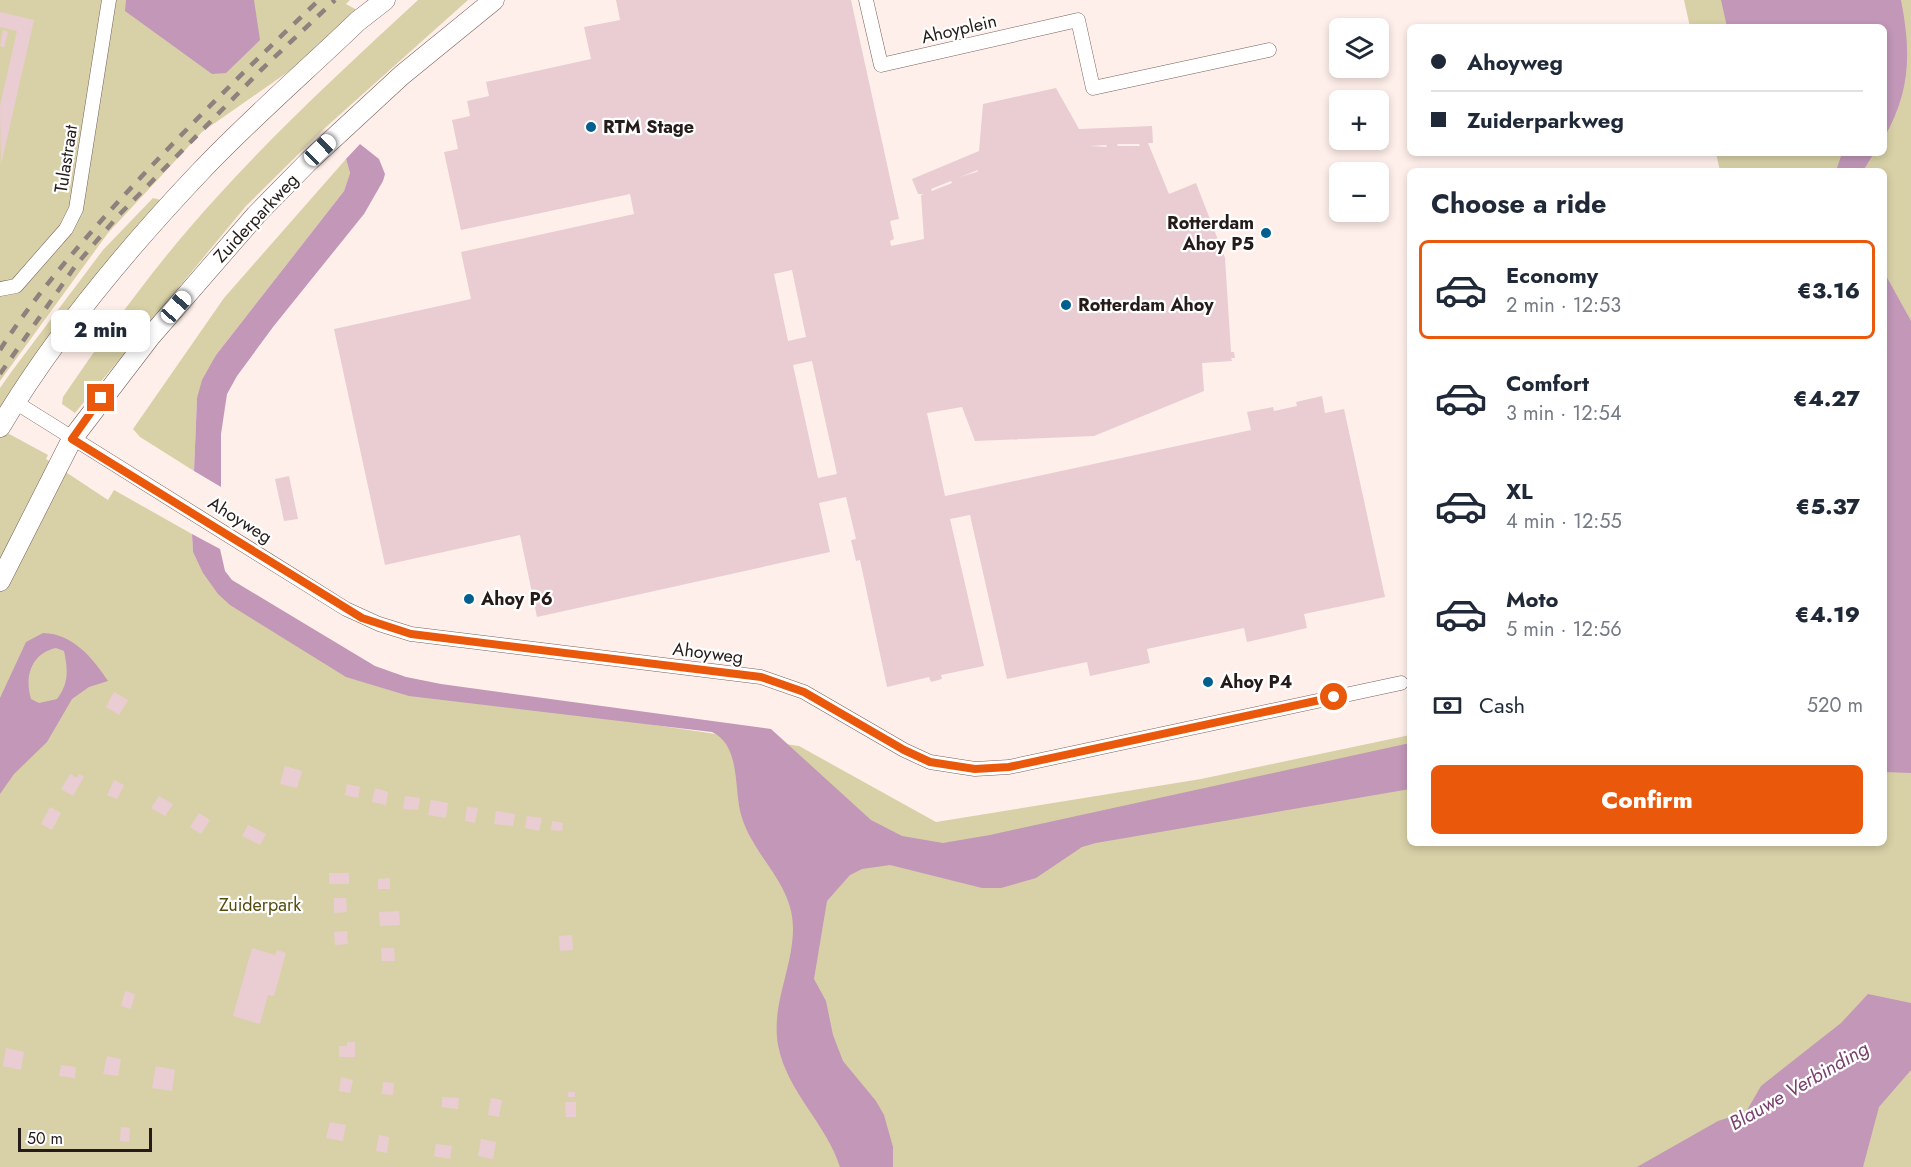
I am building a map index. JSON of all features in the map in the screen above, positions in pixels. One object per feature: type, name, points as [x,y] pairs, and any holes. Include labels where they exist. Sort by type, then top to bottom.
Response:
[{"type":"main road","points":[[0,427],[38,367],[128,253],[200,171],[358,21],[386,0]]},
{"type":"main road","name":"Zuiderparkweg","points":[[0,581],[72,439],[128,363],[256,215],[317,153],[393,83],[494,0]]},
{"type":"street","name":"Tulastraat","points":[[0,290],[16,286],[66,229],[76,209],[109,0]]},
{"type":"street","name":"Ahoyplein","points":[[866,0],[881,65],[1078,20],[1094,88],[1269,50]]},
{"type":"street","points":[[15,402],[72,439]]},
{"type":"street","name":"Ahoyweg","points":[[72,439],[224,531],[346,609],[398,631],[761,677],[804,692],[916,756],[959,768],[986,770],[1023,765],[1401,683]]},
{"type":"green space","points":[[0,0],[350,0],[346,4],[368,16],[202,132],[108,233],[0,381]]},
{"type":"green space","points":[[418,0],[468,0],[326,127],[246,206],[75,413],[62,404],[63,397],[117,320],[195,222],[289,121]]},
{"type":"green space","name":"Zuiderpark","points":[[1684,0],[1911,0],[1911,1167],[0,1167],[0,429],[48,455],[46,459],[108,500],[114,490],[192,534],[193,552],[198,562],[371,670],[586,715],[799,746],[936,822],[1201,779],[1407,736],[1407,846],[1887,846],[1887,168],[1719,168],[1717,156],[1887,156],[1887,24],[1689,24]]},
{"type":"green space","points":[[346,159],[350,173],[344,191],[216,355],[197,398],[194,471],[140,437],[133,429],[224,298]]},
{"type":"green space","points":[[153,198],[161,200],[0,411],[0,388],[12,371],[103,250]]},
{"type":"water","points":[[126,0],[254,0],[260,40],[226,73],[212,74],[125,11]]},
{"type":"water","points":[[1721,0],[1901,0],[1906,37],[1906,71],[1899,104],[1887,132],[1887,24],[1726,24]]},
{"type":"water","points":[[360,144],[379,159],[385,174],[383,181],[364,214],[273,327],[237,376],[227,394],[221,434],[221,487],[194,471],[197,398],[202,380],[216,355],[344,191],[350,173],[346,159]]},
{"type":"water","points":[[1841,156],[1872,156],[1865,168],[1837,168]]},
{"type":"water","points":[[1887,277],[1911,321],[1911,773],[1887,772]]},
{"type":"water","points":[[192,534],[220,549],[225,571],[232,580],[375,666],[406,677],[441,684],[771,729],[871,820],[902,836],[943,843],[990,835],[1407,744],[1407,790],[1096,843],[1082,847],[1036,878],[1001,888],[982,888],[890,865],[862,869],[850,875],[827,901],[814,979],[826,1001],[833,1035],[843,1061],[876,1101],[884,1115],[893,1147],[893,1167],[840,1167],[826,1136],[790,1078],[778,1045],[777,1015],[792,943],[791,912],[780,884],[755,846],[742,818],[732,758],[722,739],[712,732],[409,696],[346,677],[230,605],[218,594],[203,573],[193,552]]},
{"type":"water","points":[[43,633],[54,634],[73,642],[81,648],[108,681],[89,687],[72,699],[47,742],[14,774],[0,794],[0,698],[26,642]],"holes":[[[56,648],[64,651],[66,676],[64,687],[57,699],[39,703],[31,699],[30,674],[36,660]]]},
{"type":"water","name":"Blauwe Verbinding","points":[[1868,994],[1911,1003],[1911,1070],[1879,1107],[1863,1167],[1637,1167],[1718,1121],[1746,1112],[1761,1086],[1841,1023]]},
{"type":"building","points":[[616,0],[851,0],[899,219],[890,221],[894,239],[890,241],[891,246],[924,239],[921,195],[924,194],[918,194],[912,179],[979,151],[983,104],[1056,88],[1079,129],[1152,126],[1153,143],[1148,143],[1169,194],[1196,183],[1225,258],[1231,352],[1234,352],[1235,358],[1231,358],[1232,361],[1202,363],[1204,391],[1094,436],[975,441],[962,407],[927,413],[945,496],[1251,430],[1247,412],[1273,407],[1274,411],[1297,406],[1296,402],[1322,396],[1325,413],[1344,409],[1385,597],[1304,614],[1307,628],[1247,642],[1244,628],[1147,649],[1150,663],[1090,676],[1087,662],[1007,679],[970,515],[950,519],[984,666],[941,675],[942,679],[931,682],[929,677],[887,687],[860,560],[856,561],[851,540],[856,539],[846,497],[819,503],[830,552],[537,617],[520,535],[385,565],[334,329],[471,299],[461,252],[634,214],[630,194],[461,230],[444,152],[458,149],[452,120],[470,116],[467,101],[489,96],[486,82],[591,59],[584,27],[620,20]],"holes":[[[1117,144],[1139,144],[1140,146],[1118,146]],[[951,181],[952,183],[932,191],[931,189]],[[792,270],[806,337],[788,341],[774,274]],[[812,361],[837,474],[818,478],[793,365]]]},
{"type":"building","points":[[0,12],[34,20],[1,165],[0,106],[17,31],[0,27]]},
{"type":"building","points":[[3,30],[8,32],[4,47],[0,46]]},
{"type":"building","points":[[289,476],[298,519],[284,521],[275,479]]},
{"type":"building","points":[[114,692],[128,700],[119,715],[106,707]]},
{"type":"building","points":[[285,766],[302,771],[297,788],[280,784]]},
{"type":"building","points":[[70,774],[77,778],[79,774],[84,777],[73,796],[61,789]]},
{"type":"building","points":[[114,780],[124,785],[117,799],[107,795]]},
{"type":"building","points":[[347,784],[360,787],[358,798],[345,795]]},
{"type":"building","points":[[375,788],[388,792],[386,805],[372,802]]},
{"type":"building","points":[[159,796],[173,804],[165,816],[151,808]]},
{"type":"building","points":[[405,796],[420,798],[418,810],[403,809]]},
{"type":"building","points":[[431,800],[448,803],[446,818],[428,815]]},
{"type":"building","points":[[50,807],[61,813],[52,830],[41,824]]},
{"type":"building","points":[[467,807],[478,808],[475,823],[465,821]]},
{"type":"building","points":[[496,811],[515,814],[513,826],[494,824]]},
{"type":"building","points":[[199,813],[210,820],[201,834],[190,827]]},
{"type":"building","points":[[527,816],[542,818],[539,831],[525,828]]},
{"type":"building","points":[[552,821],[563,823],[562,831],[551,830]]},
{"type":"building","points":[[248,825],[266,834],[260,845],[242,836]]},
{"type":"building","points":[[329,873],[349,873],[349,884],[329,884]]},
{"type":"building","points":[[390,878],[390,889],[378,889],[378,879]]},
{"type":"building","points":[[334,898],[346,898],[347,912],[334,913]]},
{"type":"building","points":[[399,911],[400,925],[380,926],[379,912]]},
{"type":"building","points":[[347,931],[348,944],[335,945],[334,932]]},
{"type":"building","points":[[572,935],[573,950],[560,951],[559,936]]},
{"type":"building","points":[[252,948],[275,955],[277,950],[286,953],[274,996],[268,995],[260,1024],[233,1016]]},
{"type":"building","points":[[381,948],[394,948],[395,961],[382,961]]},
{"type":"building","points":[[125,991],[135,994],[131,1009],[121,1006]]},
{"type":"building","points":[[347,1042],[355,1042],[355,1057],[339,1057],[339,1046],[347,1046]]},
{"type":"building","points":[[6,1048],[24,1052],[21,1070],[3,1066]]},
{"type":"building","points":[[107,1056],[121,1059],[118,1076],[103,1074]]},
{"type":"building","points":[[61,1065],[76,1067],[75,1078],[59,1076]]},
{"type":"building","points":[[156,1066],[175,1070],[172,1091],[152,1088]]},
{"type":"building","points":[[341,1077],[353,1080],[350,1093],[339,1091]]},
{"type":"building","points":[[383,1082],[394,1083],[393,1095],[382,1094]]},
{"type":"building","points":[[568,1092],[575,1092],[575,1097],[568,1097]]},
{"type":"building","points":[[442,1097],[459,1098],[458,1109],[442,1107]]},
{"type":"building","points":[[491,1098],[502,1100],[499,1117],[488,1115]]},
{"type":"building","points":[[565,1102],[576,1102],[576,1117],[566,1117]]},
{"type":"building","points":[[330,1122],[346,1125],[343,1141],[326,1138]]},
{"type":"building","points":[[121,1127],[130,1128],[129,1142],[120,1141]]},
{"type":"building","points":[[379,1135],[389,1137],[387,1153],[376,1151]]},
{"type":"building","points":[[481,1139],[496,1142],[493,1159],[478,1156]]},
{"type":"building","points":[[436,1144],[452,1146],[450,1159],[434,1156]]},
{"type":"railway","points":[[0,350],[37,297],[107,214],[211,105],[319,0]]},
{"type":"railway","points":[[0,374],[76,265],[118,216],[261,70],[335,0]]},
{"type":"place","name":"RTM Stage","points":[[591,127]]},
{"type":"place","name":"Rotterdam Ahoy P5","points":[[1266,233]]},
{"type":"place","name":"Rotterdam Ahoy","points":[[1066,305]]},
{"type":"place","name":"Ahoy P6","points":[[469,599]]},
{"type":"place","name":"Ahoy P4","points":[[1208,682]]},
{"type":"route","points":[[101,398],[72,439],[362,618],[411,634],[761,677],[804,692],[904,750],[944,766],[986,770],[1009,767],[1334,697]]}]
